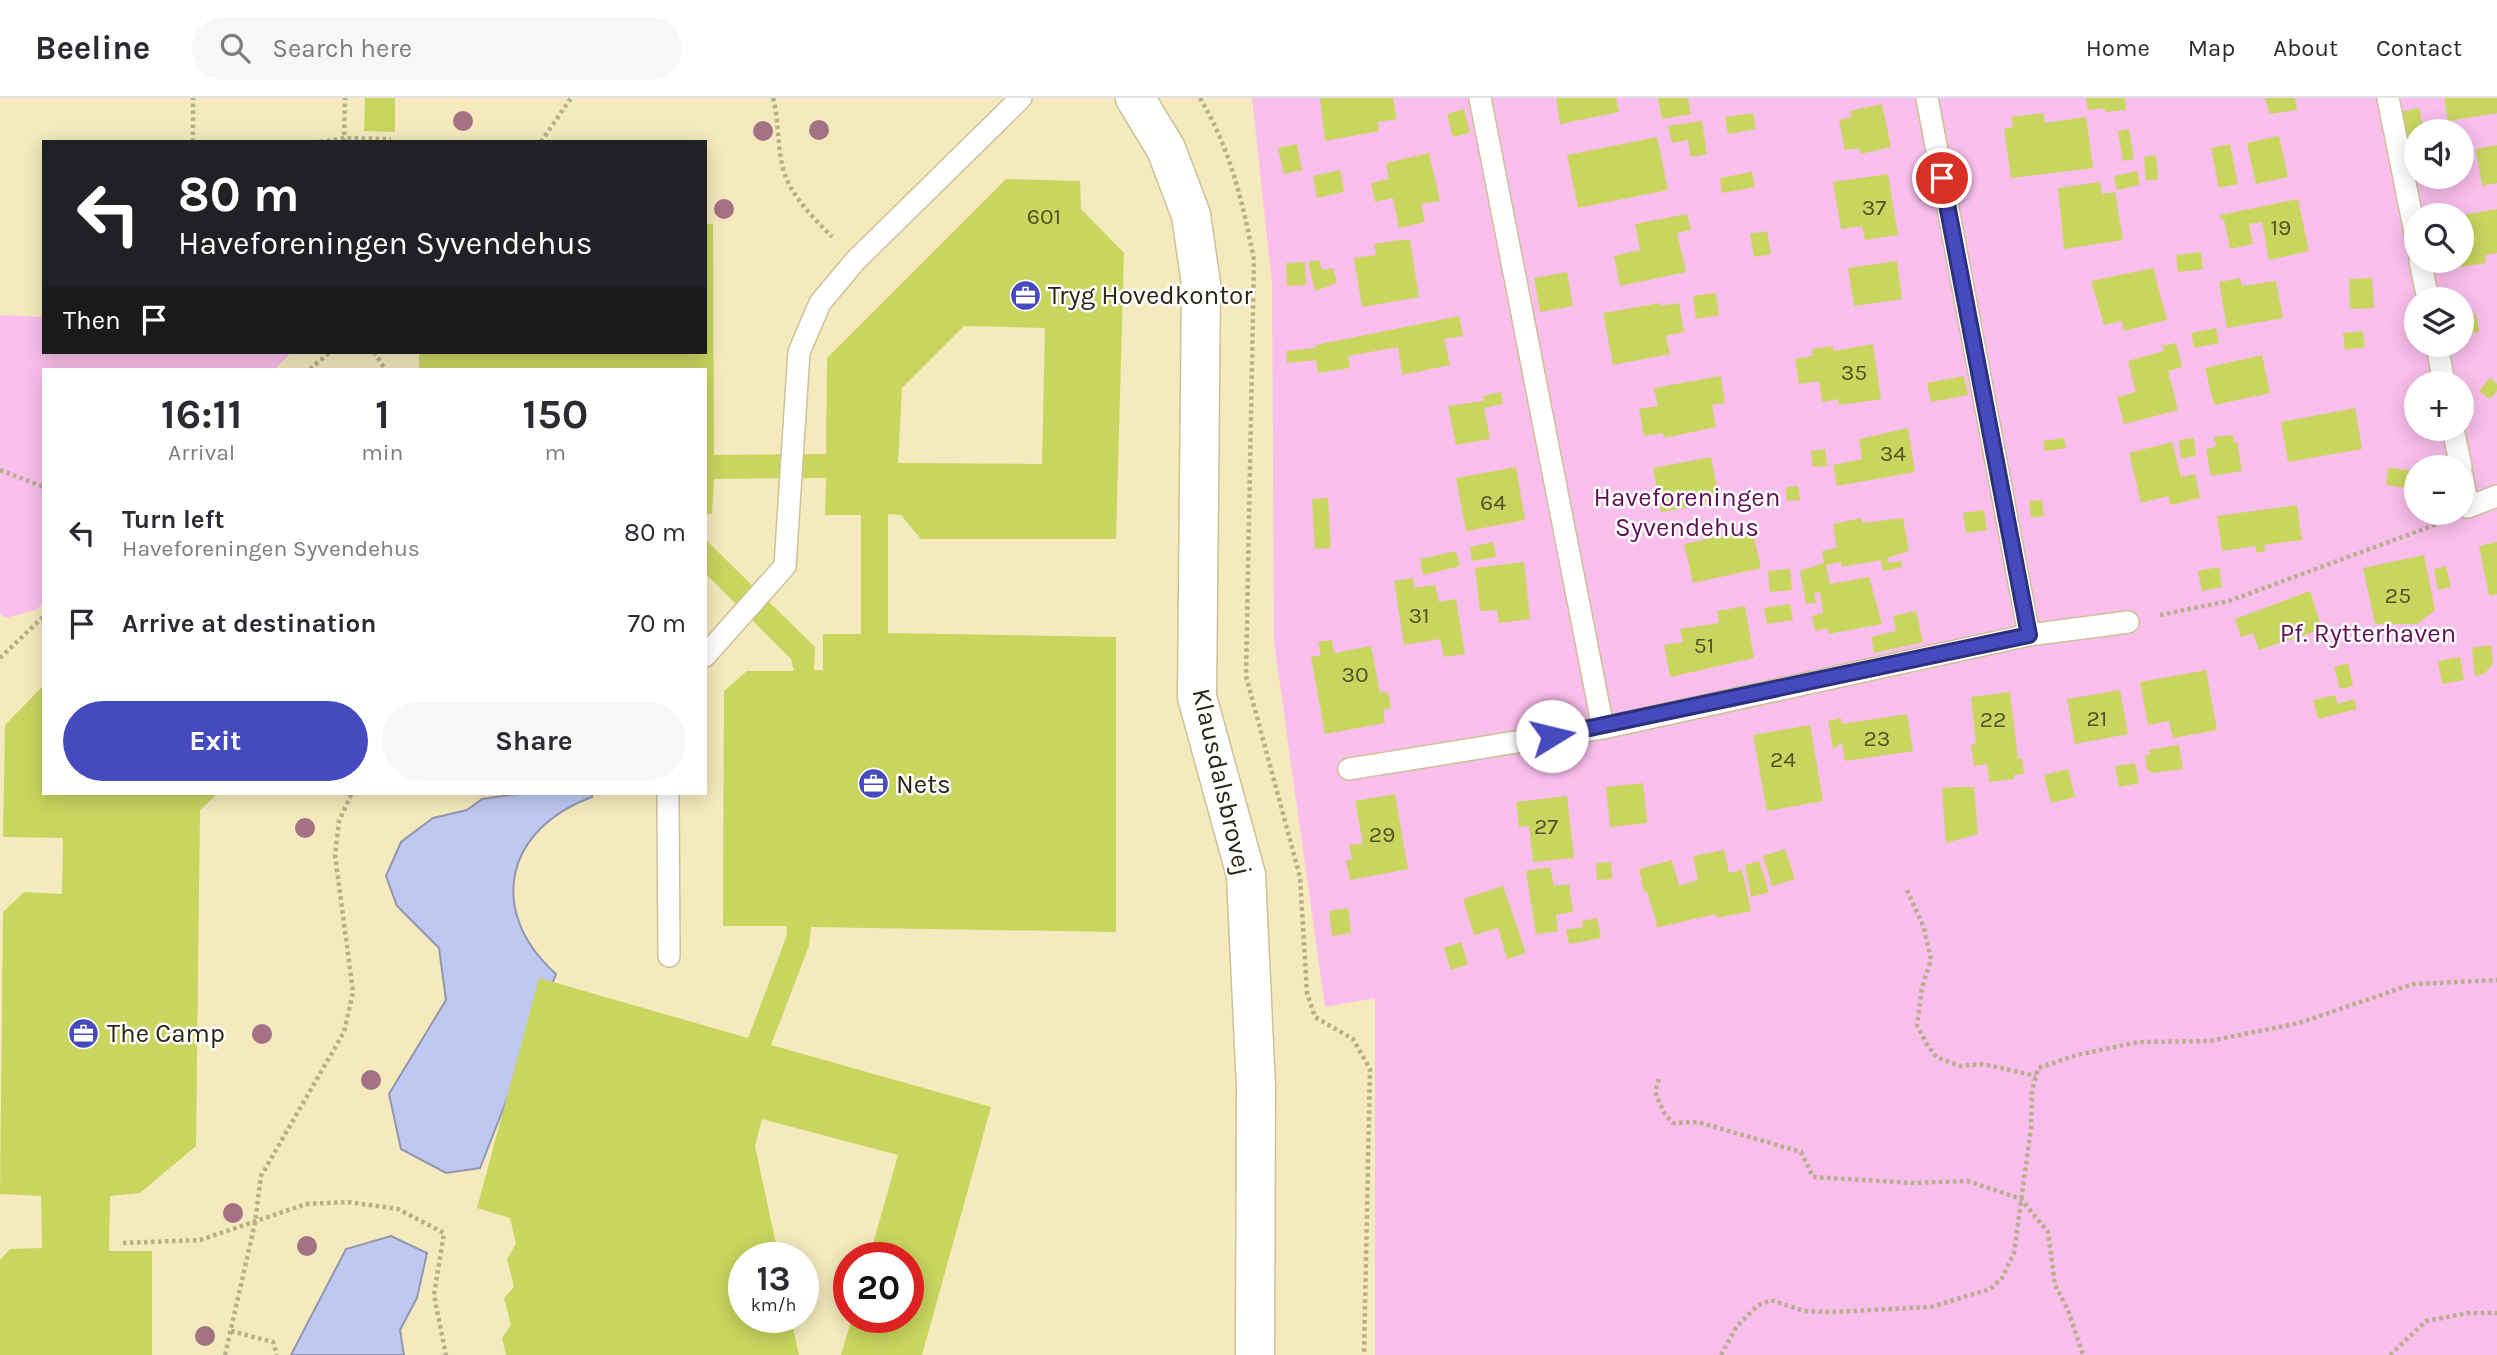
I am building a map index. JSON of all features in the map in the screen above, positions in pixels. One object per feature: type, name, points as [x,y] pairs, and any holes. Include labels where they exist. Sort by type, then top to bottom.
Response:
[{"type":"street","name":"Klausdalsbrovej","points":[[1135,98],[1166,149],[1191,215],[1201,284],[1198,697],[1246,875],[1256,1087],[1255,1355]]},
{"type":"lane","points":[[707,654],[785,566],[799,352],[820,303],[855,261],[1021,98]]},
{"type":"lane","points":[[1480,98],[1602,728]]},
{"type":"lane","points":[[1927,98],[2029,635]]},
{"type":"lane","points":[[2388,98],[2409,203]]},
{"type":"lane","points":[[2474,505],[2497,496]]},
{"type":"lane","points":[[1349,769],[1602,728],[2029,635],[2128,622]]},
{"type":"lane","points":[[668,795],[669,956]]},
{"type":"path","points":[[192,140],[193,98]]},
{"type":"path","points":[[345,98],[344,140],[391,139]]},
{"type":"path","points":[[542,140],[571,98]]},
{"type":"path","points":[[773,98],[780,121],[782,165],[800,205],[855,261]]},
{"type":"path","points":[[1200,98],[1217,127],[1242,196],[1254,260],[1246,676],[1300,877],[1307,993],[1315,1017],[1353,1039],[1370,1069],[1364,1355]]},
{"type":"path","points":[[311,368],[328,354]]},
{"type":"path","points":[[0,470],[42,486]]},
{"type":"path","points":[[2128,622],[2229,601],[2437,525]]},
{"type":"path","points":[[0,658],[42,617]]},
{"type":"path","points":[[225,1355],[255,1223],[261,1176],[344,1032],[350,1006],[353,992],[349,947],[335,855],[339,821],[351,795]]},
{"type":"path","points":[[1907,890],[1924,929],[1931,960],[1922,987],[1917,1025],[1926,1043],[1936,1057],[1960,1066],[1983,1064],[2036,1076]]},
{"type":"path","points":[[1721,1355],[1737,1326],[1757,1306],[1771,1300],[1804,1311],[1832,1312],[1931,1307],[1990,1289],[2002,1278],[2014,1253],[2038,1068],[2077,1055],[2138,1042],[2223,1039],[2299,1023],[2413,984],[2497,979]]},
{"type":"path","points":[[1659,1079],[1655,1092],[1664,1113],[1673,1123],[1698,1122],[1801,1152],[1813,1177],[1913,1183],[1968,1181],[2021,1199],[2048,1232],[2055,1285],[2068,1310],[2083,1355]]},
{"type":"path","points":[[123,1243],[200,1240],[306,1204],[348,1202],[398,1209],[444,1233],[434,1295],[446,1355]]},
{"type":"path","points":[[2390,1355],[2426,1321],[2468,1313],[2497,1313]]},
{"type":"path","points":[[231,1331],[273,1342],[277,1355]]},
{"type":"green space","points":[[1252,98],[2497,98],[2497,1355],[1375,1355],[1375,998],[1325,1007],[1274,642],[1272,283]]},
{"type":"green space","points":[[0,315],[42,317],[42,354],[290,354],[276,368],[42,368],[42,604],[36,610],[5,618],[0,613]]},
{"type":"water","points":[[510,795],[592,795],[563,811],[540,829],[524,850],[515,874],[514,899],[520,924],[534,950],[556,974],[480,1168],[446,1173],[401,1149],[389,1094],[446,1000],[439,948],[397,906],[386,876],[401,842],[433,818],[467,810],[482,799]]},
{"type":"water","points":[[391,1236],[427,1253],[417,1298],[400,1330],[404,1355],[291,1355],[346,1249]]},
{"type":"building","points":[[365,98],[395,98],[395,132],[364,131]]},
{"type":"building","points":[[1320,98],[1393,98],[1397,119],[1378,122],[1379,131],[1325,141]]},
{"type":"building","points":[[1556,98],[1616,98],[1619,112],[1560,124]]},
{"type":"building","points":[[1658,98],[1688,98],[1691,114],[1662,119]]},
{"type":"building","points":[[2086,98],[2125,98],[2126,110],[2088,110]]},
{"type":"building","points":[[2265,98],[2295,98],[2297,110],[2270,114]]},
{"type":"building","points":[[2444,98],[2497,98],[2497,113],[2448,119]]},
{"type":"building","points":[[1882,104],[1891,147],[1860,154],[1859,148],[1845,150],[1839,120],[1852,117],[1850,111]]},
{"type":"building","points":[[2419,108],[2421,119],[2404,119],[2404,126],[2401,112]]},
{"type":"building","points":[[1464,109],[1470,133],[1453,137],[1447,114]]},
{"type":"building","points":[[1753,113],[1756,129],[1728,134],[1725,117]]},
{"type":"building","points":[[2043,113],[2045,123],[2086,117],[2093,168],[2011,178],[2004,129],[2013,127],[2011,117]]},
{"type":"building","points":[[1702,121],[1707,154],[1691,157],[1688,140],[1672,143],[1668,126]]},
{"type":"building","points":[[2129,129],[2134,159],[2123,161],[2118,131]]},
{"type":"building","points":[[2279,136],[2288,177],[2256,184],[2247,143]]},
{"type":"building","points":[[1657,137],[1668,190],[1578,208],[1567,155]]},
{"type":"building","points":[[1297,144],[1302,170],[1284,174],[1278,148]]},
{"type":"building","points":[[2230,144],[2238,184],[2219,188],[2211,148]]},
{"type":"building","points":[[2497,145],[2497,183],[2482,186],[2476,149]]},
{"type":"building","points":[[1429,153],[1440,201],[1421,204],[1425,222],[1399,228],[1393,198],[1375,202],[1371,183],[1389,179],[1386,163]]},
{"type":"building","points":[[2156,155],[2158,179],[2146,181],[2144,157]]},
{"type":"building","points":[[1340,170],[1344,192],[1317,198],[1313,176]]},
{"type":"building","points":[[2137,171],[2140,185],[2117,190],[2114,176]]},
{"type":"building","points":[[1752,172],[1755,187],[1722,193],[1720,178]]},
{"type":"building","points":[[1888,174],[1898,235],[1865,240],[1862,226],[1841,229],[1833,182]]},
{"type":"building","points":[[1006,179],[1080,181],[1081,209],[1124,253],[1116,539],[921,539],[901,515],[888,514],[888,633],[1116,637],[1116,932],[811,927],[809,946],[771,1045],[991,1107],[922,1355],[841,1355],[848,1333],[924,1333],[924,1242],[874,1242],[898,1155],[762,1119],[755,1146],[776,1242],[728,1242],[728,1333],[794,1333],[799,1355],[506,1355],[502,1338],[511,1325],[504,1298],[514,1287],[507,1259],[516,1244],[510,1218],[477,1208],[539,978],[748,1038],[786,938],[787,926],[723,926],[724,691],[747,671],[794,671],[791,659],[707,575],[707,541],[815,647],[814,670],[823,670],[823,634],[861,634],[861,515],[825,515],[826,478],[714,479],[712,514],[707,514],[707,368],[419,368],[419,354],[707,354],[707,224],[713,224],[714,455],[826,454],[827,358]],"holes":[[[964,326],[1045,328],[1042,464],[898,463],[902,388]]]},
{"type":"building","points":[[2100,182],[2102,194],[2115,192],[2123,240],[2064,249],[2058,188]]},
{"type":"building","points":[[2298,199],[2309,251],[2269,260],[2262,222],[2249,224],[2253,244],[2230,249],[2224,219],[2221,220],[2220,215]]},
{"type":"building","points":[[2497,209],[2497,253],[2485,255],[2486,263],[2474,265],[2474,213]]},
{"type":"building","points":[[1687,214],[1691,230],[1677,233],[1686,272],[1620,286],[1614,256],[1640,250],[1635,224]]},
{"type":"building","points":[[1767,231],[1771,254],[1754,257],[1750,234]]},
{"type":"building","points":[[1410,240],[1419,297],[1362,307],[1354,258],[1376,255],[1374,244]]},
{"type":"building","points":[[2201,252],[2203,269],[2178,272],[2176,255]]},
{"type":"building","points":[[1319,260],[1322,270],[1333,268],[1337,283],[1315,291],[1308,262]]},
{"type":"building","points":[[1897,261],[1902,299],[1854,306],[1848,268]]},
{"type":"building","points":[[1305,262],[1306,285],[1287,286],[1286,263]]},
{"type":"building","points":[[2153,268],[2167,320],[2124,331],[2122,321],[2104,325],[2091,281]]},
{"type":"building","points":[[1567,272],[1573,306],[1540,312],[1534,278]]},
{"type":"building","points":[[2240,278],[2242,286],[2276,281],[2283,318],[2227,328],[2219,282]]},
{"type":"building","points":[[2372,278],[2374,308],[2350,309],[2349,279]]},
{"type":"building","points":[[1716,293],[1719,315],[1696,319],[1693,296]]},
{"type":"building","points":[[1660,303],[1661,306],[1679,303],[1684,332],[1666,336],[1670,354],[1613,365],[1603,313]]},
{"type":"building","points":[[2476,314],[2479,332],[2474,333]]},
{"type":"building","points":[[1459,316],[1463,336],[1444,339],[1450,365],[1402,375],[1398,347],[1348,356],[1350,368],[1318,373],[1316,360],[1287,363],[1286,351],[1316,348],[1316,345]]},
{"type":"building","points":[[2216,328],[2219,343],[2194,348],[2191,333]]},
{"type":"building","points":[[2363,331],[2365,347],[2345,350],[2343,333]]},
{"type":"building","points":[[2176,343],[2182,367],[2168,371],[2178,410],[2124,424],[2117,397],[2136,392],[2128,361],[2164,351],[2162,346]]},
{"type":"building","points":[[1873,344],[1881,399],[1839,405],[1838,399],[1822,402],[1819,381],[1799,384],[1795,359],[1813,356],[1812,349],[1833,346],[1833,351]]},
{"type":"building","points":[[2262,355],[2270,393],[2214,405],[2205,368]]},
{"type":"building","points":[[1721,376],[1725,403],[1712,405],[1716,427],[1664,438],[1663,433],[1644,436],[1639,409],[1658,406],[1654,388]]},
{"type":"building","points":[[1964,376],[1968,395],[1931,402],[1927,383]]},
{"type":"building","points":[[2490,378],[2497,384],[2497,391],[2490,399],[2479,391]]},
{"type":"building","points":[[1501,392],[1503,404],[1484,408],[1490,439],[1456,445],[1448,406],[1484,401],[1483,396]]},
{"type":"building","points":[[2355,408],[2362,449],[2288,462],[2281,422]]},
{"type":"building","points":[[1908,428],[1915,472],[1837,486],[1833,465],[1862,459],[1859,439]]},
{"type":"building","points":[[2233,435],[2234,443],[2237,442],[2242,471],[2211,476],[2206,450],[2216,446],[2214,437]]},
{"type":"building","points":[[2064,438],[2066,448],[2045,451],[2043,441]]},
{"type":"building","points":[[2194,438],[2196,456],[2181,459],[2179,440]]},
{"type":"building","points":[[2172,442],[2181,477],[2195,474],[2200,498],[2171,505],[2168,496],[2141,503],[2129,453]]},
{"type":"building","points":[[1825,449],[1827,466],[1813,467],[1811,451]]},
{"type":"building","points":[[1711,457],[1720,502],[1661,512],[1653,468]]},
{"type":"building","points":[[1516,467],[1525,520],[1466,531],[1456,478]]},
{"type":"building","points":[[2388,468],[2404,470],[2404,488],[2386,485]]},
{"type":"building","points":[[1798,486],[1800,500],[1787,501],[1786,487]]},
{"type":"building","points":[[1328,498],[1331,548],[1315,549],[1312,499]]},
{"type":"building","points":[[2042,500],[2044,516],[2031,518],[2029,501]]},
{"type":"building","points":[[2297,505],[2302,540],[2264,545],[2265,551],[2256,553],[2256,546],[2222,551],[2217,516]]},
{"type":"building","points":[[1984,510],[1987,530],[1966,533],[1963,513]]},
{"type":"building","points":[[1861,518],[1862,523],[1903,518],[1909,551],[1887,558],[1888,563],[1901,561],[1902,567],[1883,571],[1881,560],[1842,567],[1841,562],[1826,565],[1830,584],[1869,577],[1882,624],[1828,634],[1827,628],[1815,631],[1812,616],[1823,613],[1820,592],[1814,593],[1816,603],[1806,604],[1800,571],[1824,563],[1822,551],[1837,548],[1833,524]]},
{"type":"building","points":[[1752,529],[1761,568],[1693,583],[1684,544]]},
{"type":"building","points":[[1493,542],[1496,557],[1472,561],[1470,547]]},
{"type":"building","points":[[2497,542],[2497,594],[2489,596],[2479,546]]},
{"type":"building","points":[[1456,551],[1460,566],[1423,575],[1420,559]]},
{"type":"building","points":[[2424,555],[2435,610],[2417,624],[2375,624],[2363,568]]},
{"type":"building","points":[[1524,562],[1530,619],[1499,623],[1497,610],[1480,611],[1475,568]]},
{"type":"building","points":[[2446,566],[2451,587],[2438,590],[2434,569]]},
{"type":"building","points":[[2219,567],[2222,587],[2202,591],[2198,571]]},
{"type":"building","points":[[1790,569],[1792,590],[1770,592],[1768,571]]},
{"type":"building","points":[[1413,578],[1414,588],[1435,585],[1439,602],[1456,599],[1465,654],[1444,657],[1440,639],[1404,645],[1394,581]]},
{"type":"building","points":[[2310,591],[2322,629],[2259,650],[2253,633],[2241,637],[2235,619]]},
{"type":"building","points":[[1790,604],[1793,620],[1767,624],[1764,608]]},
{"type":"building","points":[[1745,606],[1754,658],[1670,677],[1664,645],[1683,642],[1680,629],[1719,623],[1717,611]]},
{"type":"building","points":[[1916,611],[1923,642],[1874,653],[1871,637],[1896,631],[1893,616]]},
{"type":"building","points":[[1332,640],[1334,653],[1371,646],[1380,693],[1388,692],[1391,708],[1383,710],[1385,723],[1325,734],[1311,657],[1321,655],[1318,642]]},
{"type":"building","points":[[2491,645],[2493,664],[2484,674],[2475,676],[2472,648]]},
{"type":"building","points":[[2460,657],[2464,680],[2442,684],[2438,661]]},
{"type":"building","points":[[2348,663],[2353,686],[2340,689],[2334,667]]},
{"type":"building","points":[[2206,670],[2217,730],[2173,738],[2169,721],[2148,725],[2140,682]]},
{"type":"building","points":[[42,687],[42,795],[216,795],[200,810],[196,1146],[140,1193],[110,1196],[109,1251],[152,1251],[152,1355],[0,1355],[0,1260],[10,1249],[42,1248],[41,1196],[0,1194],[3,912],[24,892],[62,894],[63,838],[3,837],[5,725]]},
{"type":"building","points":[[2120,690],[2128,734],[2075,744],[2067,699]]},
{"type":"building","points":[[2010,692],[2018,759],[2022,758],[2024,774],[2014,775],[2014,779],[1989,782],[1987,764],[1974,766],[1971,745],[1976,744],[1971,697]]},
{"type":"building","points":[[2335,695],[2338,704],[2354,699],[2357,709],[2318,719],[2313,700]]},
{"type":"building","points":[[1907,714],[1913,751],[1845,761],[1842,743],[1833,749],[1828,721],[1841,718],[1842,724]]},
{"type":"building","points":[[1810,725],[1823,801],[1767,811],[1753,735]]},
{"type":"building","points":[[2179,745],[2183,769],[2153,773],[2147,770],[2145,755],[2150,755],[2149,750]]},
{"type":"building","points":[[2135,763],[2139,783],[2119,787],[2115,766]]},
{"type":"building","points":[[2068,769],[2075,797],[2051,803],[2044,775]]},
{"type":"building","points":[[1643,783],[1647,823],[1610,827],[1606,787]]},
{"type":"building","points":[[1974,787],[1978,834],[1946,843],[1943,788]]},
{"type":"building","points":[[1395,794],[1408,869],[1350,880],[1346,860],[1352,860],[1349,845],[1363,843],[1355,801]]},
{"type":"building","points":[[1567,796],[1574,858],[1533,862],[1529,826],[1519,827],[1516,802]]},
{"type":"building","points":[[1785,849],[1795,879],[1772,886],[1763,856]]},
{"type":"building","points":[[1724,850],[1729,873],[1742,870],[1751,911],[1717,918],[1716,914],[1655,928],[1657,924],[1647,892],[1644,892],[1639,869],[1672,860],[1679,886],[1698,880],[1693,856]]},
{"type":"building","points":[[1759,861],[1769,892],[1751,897],[1745,865]]},
{"type":"building","points":[[1611,862],[1612,879],[1597,880],[1596,863]]},
{"type":"building","points":[[1550,867],[1554,886],[1569,884],[1573,912],[1556,915],[1558,931],[1536,934],[1526,871]]},
{"type":"building","points":[[1503,886],[1526,953],[1507,959],[1498,928],[1474,935],[1463,899]]},
{"type":"building","points":[[1348,908],[1351,933],[1332,936],[1329,911]]},
{"type":"building","points":[[1597,918],[1601,938],[1569,944],[1566,930],[1583,927],[1582,921]]},
{"type":"building","points":[[1461,942],[1468,964],[1451,970],[1444,948]]},
{"type":"place","name":"Tryg Hovedkontor","points":[[1025,295]]},
{"type":"place","name":"Nets","points":[[873,784]]},
{"type":"place","name":"The Camp","points":[[84,1033]]},
{"type":"route","points":[[1552,736],[1602,728],[2029,635],[1942,178]]},
{"type":"park label","name":"Haveforeningen Syvendehus","points":[[1687,512]]},
{"type":"park label","name":"Pf. Rytterhaven","points":[[2368,633]]}]
